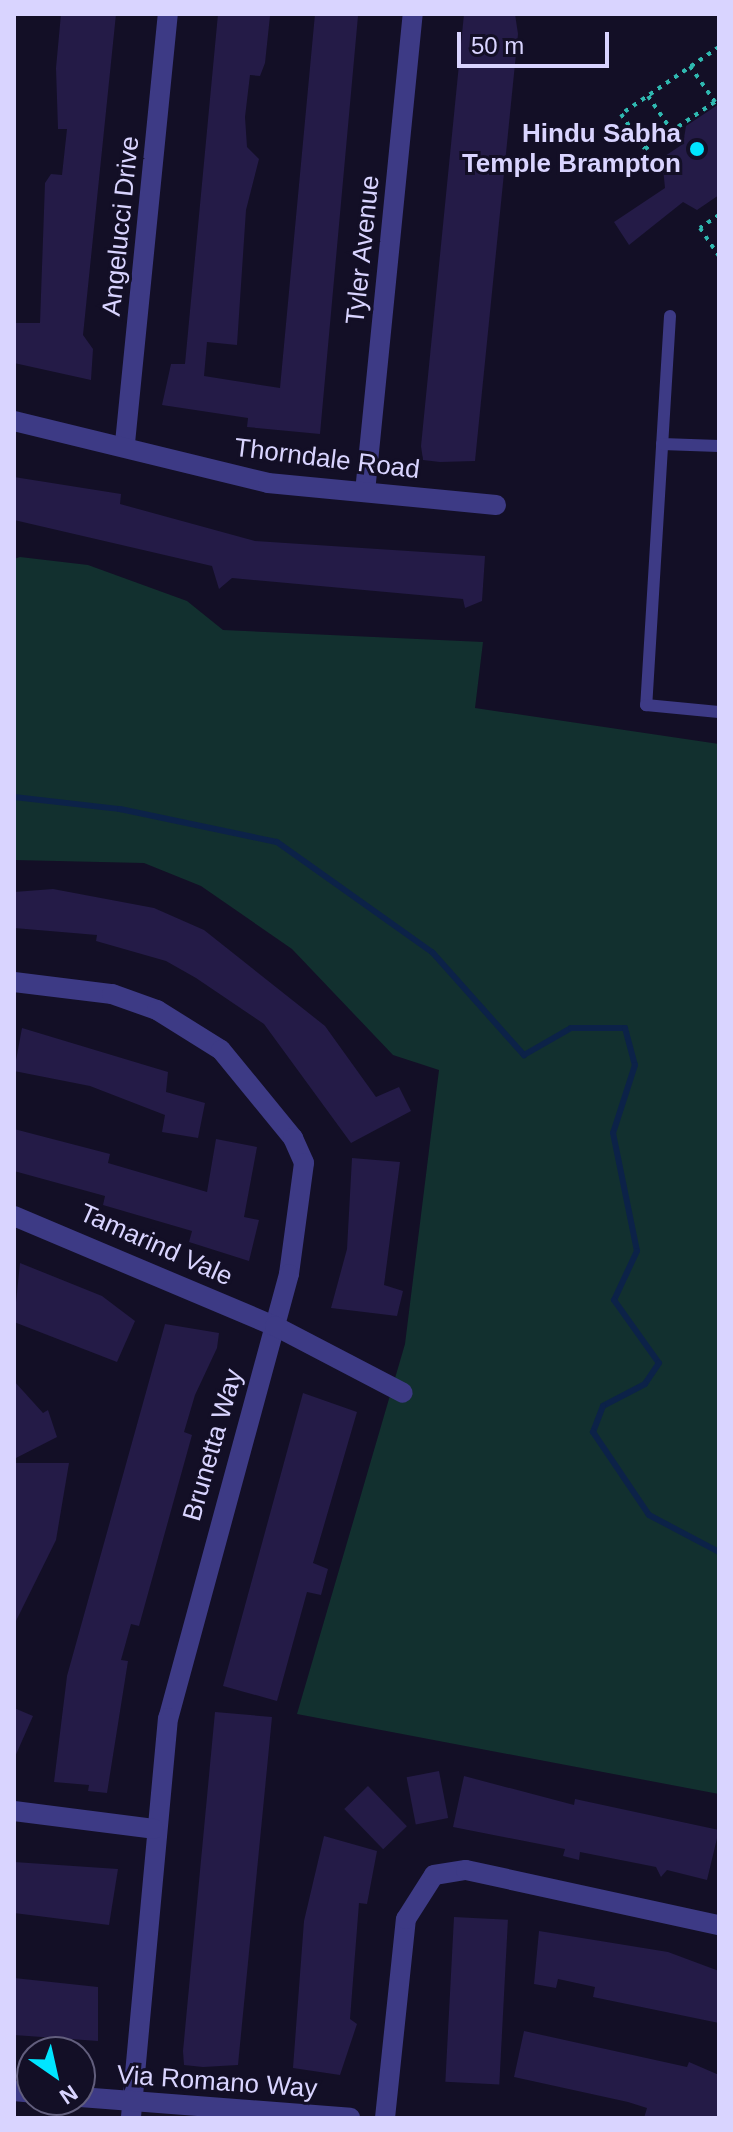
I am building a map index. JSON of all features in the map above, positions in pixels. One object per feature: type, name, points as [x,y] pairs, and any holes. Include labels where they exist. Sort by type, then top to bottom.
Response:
[{"type":"street","name":"Angelucci Drive","points":[[125,443],[168,14]]},
{"type":"street","name":"Tyler Avenue","points":[[365,492],[413,14]]},
{"type":"street","name":"Thorndale Road","points":[[14,421],[125,443],[253,480],[496,505]]},
{"type":"street","name":"Brunetta Way","points":[[14,982],[112,994],[157,1010],[221,1050],[293,1138],[304,1190],[275,1326],[168,1718],[154,1829],[131,2110]]},
{"type":"street","name":"Tamarind Vale","points":[[14,1216],[275,1326],[403,1393]]},
{"type":"street","points":[[14,1811],[154,1829]]},
{"type":"street","points":[[385,2118],[406,1919],[434,1875],[466,1870],[719,1925]]},
{"type":"street","name":"Via Romano Way","points":[[96,2101],[131,2110],[350,2118]]},
{"type":"lane","points":[[670,316],[646,705],[719,712]]},
{"type":"lane","points":[[662,444],[719,446]]},
{"type":"path","points":[[690,66],[717,100],[645,149],[621,114],[690,66],[719,47]]},
{"type":"path","points":[[648,96],[672,131]]},
{"type":"path","points":[[719,215],[700,228],[719,256]]},
{"type":"green space","points":[[20,557],[88,565],[187,601],[223,630],[483,642],[475,708],[719,744],[719,1794],[297,1714],[405,1344],[439,1070],[393,1055],[292,949],[201,886],[144,863],[14,860],[14,559]]},
{"type":"building","points":[[61,14],[116,14],[83,335],[93,349],[91,380],[14,363],[14,323],[40,323],[45,183],[51,174],[62,175],[67,129],[58,129],[56,68]]},
{"type":"building","points":[[218,14],[270,16],[265,63],[260,76],[250,75],[245,117],[247,147],[259,159],[246,210],[237,345],[207,342],[204,376],[280,388],[315,14],[358,16],[320,434],[247,427],[248,418],[162,405],[171,364],[185,364]]},
{"type":"building","points":[[464,14],[515,14],[518,34],[475,461],[440,462],[423,460],[421,446]]},
{"type":"building","name":"Hindu Sabha Temple Brampton","points":[[719,104],[719,195],[697,210],[683,202],[629,245],[614,222],[665,188],[662,158],[683,144],[686,126]]},
{"type":"building","points":[[14,477],[121,494],[120,504],[255,541],[485,556],[482,601],[465,608],[463,599],[232,578],[219,589],[212,566],[14,520]]},
{"type":"building","points":[[53,889],[154,908],[204,930],[325,1026],[376,1097],[399,1087],[411,1111],[351,1143],[264,1024],[196,978],[166,961],[96,941],[97,935],[14,928],[14,892]]},
{"type":"building","points":[[22,1028],[168,1072],[166,1092],[205,1103],[198,1138],[162,1132],[165,1115],[90,1086],[14,1071]]},
{"type":"building","points":[[14,1129],[110,1154],[108,1163],[207,1192],[216,1139],[257,1147],[244,1217],[259,1220],[249,1261],[189,1242],[192,1231],[103,1205],[105,1196],[14,1171]]},
{"type":"building","points":[[352,1158],[400,1162],[384,1285],[403,1291],[397,1316],[331,1308],[347,1249]]},
{"type":"building","points":[[20,1263],[102,1296],[135,1321],[117,1362],[14,1322]]},
{"type":"building","points":[[165,1324],[219,1333],[217,1348],[195,1395],[184,1432],[192,1435],[139,1626],[131,1624],[121,1660],[128,1661],[107,1793],[88,1791],[89,1785],[54,1782],[67,1676]]},
{"type":"building","points":[[14,1381],[43,1413],[48,1410],[57,1437],[14,1459]]},
{"type":"building","points":[[303,1393],[357,1412],[313,1563],[328,1569],[321,1595],[307,1592],[277,1701],[223,1686]]},
{"type":"building","points":[[14,1463],[69,1463],[56,1540],[14,1625]]},
{"type":"building","points":[[14,1708],[33,1716],[14,1759]]},
{"type":"building","points":[[215,1712],[272,1717],[238,2065],[203,2067],[184,2065],[183,2051]]},
{"type":"building","points":[[439,1771],[448,1818],[416,1824],[407,1777]]},
{"type":"building","points":[[464,1776],[574,1805],[575,1799],[719,1830],[707,1880],[667,1870],[661,1877],[656,1867],[580,1852],[579,1860],[563,1856],[565,1849],[453,1827]]},
{"type":"building","points":[[368,1786],[407,1826],[383,1849],[344,1809]]},
{"type":"building","points":[[324,1836],[377,1851],[367,1904],[359,1903],[350,2019],[357,2024],[340,2075],[293,2068],[304,1921]]},
{"type":"building","points":[[14,1862],[118,1869],[109,1925],[14,1913]]},
{"type":"building","points":[[454,1917],[508,1920],[499,2085],[445,2082]]},
{"type":"building","points":[[539,1931],[668,1952],[719,1971],[719,2023],[593,1997],[595,1987],[558,1979],[556,1988],[534,1984]]},
{"type":"building","points":[[14,1978],[98,1987],[98,2041],[96,2036],[14,2035]]},
{"type":"building","points":[[524,2031],[687,2067],[689,2062],[719,2075],[719,2118],[644,2118],[647,2108],[628,2102],[514,2077]]},
{"type":"waterway","points":[[14,797],[120,809],[277,842],[433,953],[524,1055],[571,1028],[625,1028],[635,1065],[613,1133],[637,1251],[614,1300],[659,1363],[645,1384],[603,1406],[593,1432],[649,1515],[719,1552]]},
{"type":"place","name":"Hindu Sabha Temple Brampton","points":[[697,149]]}]
